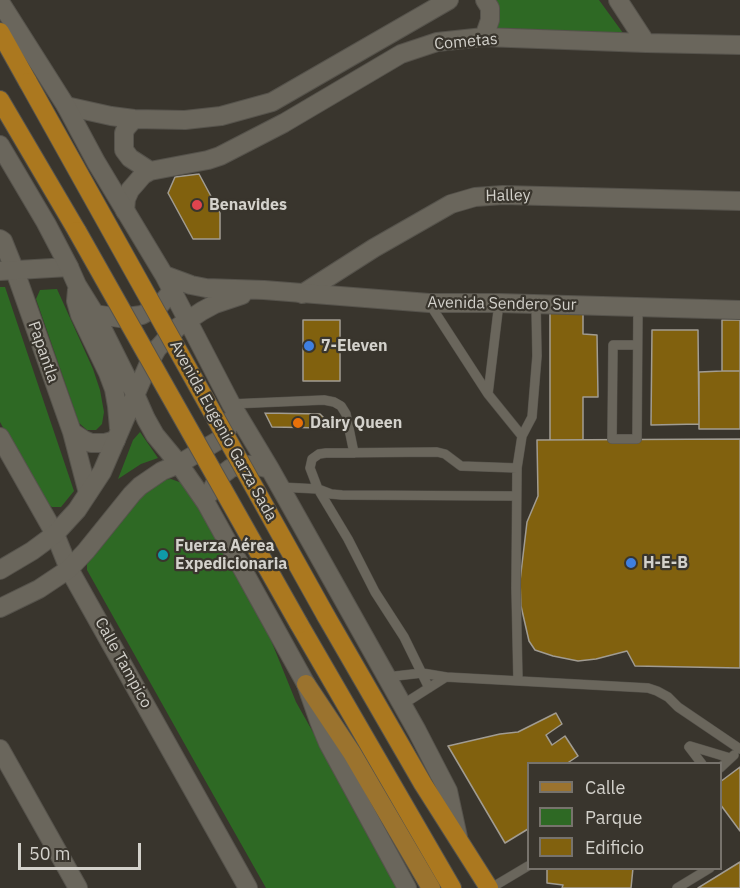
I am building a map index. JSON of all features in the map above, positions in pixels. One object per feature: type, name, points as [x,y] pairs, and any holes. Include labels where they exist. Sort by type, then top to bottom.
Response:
[{"type":"highway","name":"Avenida Eugenio Garza Sada","points":[[0,32],[326,616],[423,784],[490,888]]},
{"type":"highway","name":"Avenida Eugenio Garza Sada","points":[[0,100],[452,888]]},
{"type":"main road","name":"Cometas","points":[[66,106],[134,119],[185,120],[221,116],[272,102],[448,0]]},
{"type":"main road","points":[[484,37],[490,20],[490,8],[485,0]]},
{"type":"main road","points":[[618,0],[646,43]]},
{"type":"main road","points":[[0,2],[66,106],[96,162],[168,283],[231,404],[387,677],[448,791],[459,842]]},
{"type":"main road","name":"Cometas","points":[[150,171],[220,156],[284,123],[401,54],[437,42],[484,37],[740,45]]},
{"type":"main road","points":[[125,211],[129,190],[139,178],[150,171],[130,158],[124,150],[124,133],[134,119]]},
{"type":"main road","points":[[0,145],[69,267],[155,435],[206,503],[306,684],[352,753],[431,888]]},
{"type":"main road","name":"Halley","points":[[302,294],[374,248],[451,204],[475,197],[503,195],[740,201]]},
{"type":"main road","name":"Papantla","points":[[0,239],[3,241],[7,271],[72,432],[88,493]]},
{"type":"main road","points":[[7,271],[69,267]]},
{"type":"main road","points":[[94,314],[119,318],[142,315],[160,305],[168,283]]},
{"type":"main road","name":"Avenida Sendero Sur","points":[[168,283],[206,288],[264,290],[429,303],[740,310]]},
{"type":"main road","points":[[77,285],[76,302],[80,315],[114,389],[117,406],[117,436]]},
{"type":"main road","name":"Avenida Sendero Sur","points":[[149,363],[168,336],[188,320],[215,304],[264,290]]},
{"type":"main road","points":[[0,570],[55,534],[77,510],[102,472],[149,363],[164,356],[201,346]]},
{"type":"main road","points":[[0,608],[39,589],[69,568],[140,486],[162,471],[179,464],[219,440],[228,430],[233,415],[231,404]]},
{"type":"main road","points":[[72,432],[91,443],[105,444],[117,436]]},
{"type":"main road","name":"Calle Tampico","points":[[0,437],[55,534],[69,568],[248,888]]},
{"type":"main road","points":[[206,503],[218,478],[231,468],[255,465],[270,469]]},
{"type":"main road","points":[[306,684],[328,742],[407,888]]},
{"type":"main road","points":[[0,749],[78,888]]},
{"type":"lane","points":[[429,303],[488,394],[522,436]]},
{"type":"lane","points":[[488,394],[499,303]]},
{"type":"lane","points":[[518,681],[517,468],[522,436],[532,417],[537,356],[536,305]]},
{"type":"lane","points":[[637,345],[614,345],[612,439],[637,439],[638,307]]},
{"type":"lane","points":[[231,404],[324,400],[334,402],[341,406],[346,414],[354,453]]},
{"type":"lane","points":[[429,688],[404,638],[318,489],[310,468],[312,459],[319,454],[326,453],[437,452],[445,454],[461,466],[517,468]]},
{"type":"lane","points":[[280,487],[318,489],[342,495],[516,496]]},
{"type":"lane","points":[[387,677],[422,673],[446,677],[648,688],[668,697],[678,707],[740,750],[722,766]]},
{"type":"lane","points":[[402,705],[446,677]]},
{"type":"lane","points":[[700,762],[690,746],[730,758]]},
{"type":"lane","points":[[490,888],[527,867]]},
{"type":"lane","points":[[677,888],[707,870]]},
{"type":"green space","points":[[492,0],[599,0],[623,33],[497,28],[498,21]]},
{"type":"green space","points":[[0,287],[5,287],[74,491],[61,507],[45,504],[0,422]]},
{"type":"green space","points":[[57,289],[100,390],[104,412],[102,424],[96,430],[87,430],[79,423],[36,299],[40,290]]},
{"type":"green space","points":[[140,432],[158,458],[141,464],[118,479],[133,440]]},
{"type":"green space","points":[[171,479],[182,483],[195,494],[249,586],[296,702],[401,888],[266,888],[197,766],[87,570],[87,561],[155,481]]},
{"type":"building","points":[[199,174],[220,213],[220,239],[193,239],[168,193],[175,177]]},
{"type":"building","points":[[583,310],[583,334],[597,335],[598,397],[583,397],[583,440],[550,440],[550,311]]},
{"type":"building","points":[[303,320],[340,320],[340,381],[303,381]]},
{"type":"building","points":[[722,320],[740,320],[740,371],[722,371]]},
{"type":"building","points":[[652,330],[698,330],[699,424],[651,425]]},
{"type":"building","points":[[740,371],[740,429],[699,429],[699,372]]},
{"type":"building","name":"Dairy Queen","points":[[265,413],[320,414],[325,419],[325,428],[272,427]]},
{"type":"building","name":"H-E-B","points":[[740,439],[740,668],[635,666],[627,651],[578,661],[535,650],[529,641],[521,606],[520,581],[527,522],[538,496],[537,440]]},
{"type":"building","points":[[556,713],[562,724],[546,735],[552,745],[565,736],[578,756],[569,762],[527,762],[527,830],[505,843],[448,746],[518,732]]},
{"type":"building","points":[[740,767],[740,831],[722,807],[722,780]]},
{"type":"building","points":[[740,862],[740,888],[698,888]]},
{"type":"building","points":[[547,870],[633,870],[631,888],[562,888],[563,885],[547,883]]},
{"type":"place","name":"Benavides","points":[[197,205]]},
{"type":"place","name":"7-Eleven","points":[[309,346]]},
{"type":"place","name":"Dairy Queen","points":[[298,423]]},
{"type":"place","name":"Fuerza Aérea Expedicionaria","points":[[163,555]]},
{"type":"place","name":"H-E-B","points":[[631,563]]}]
